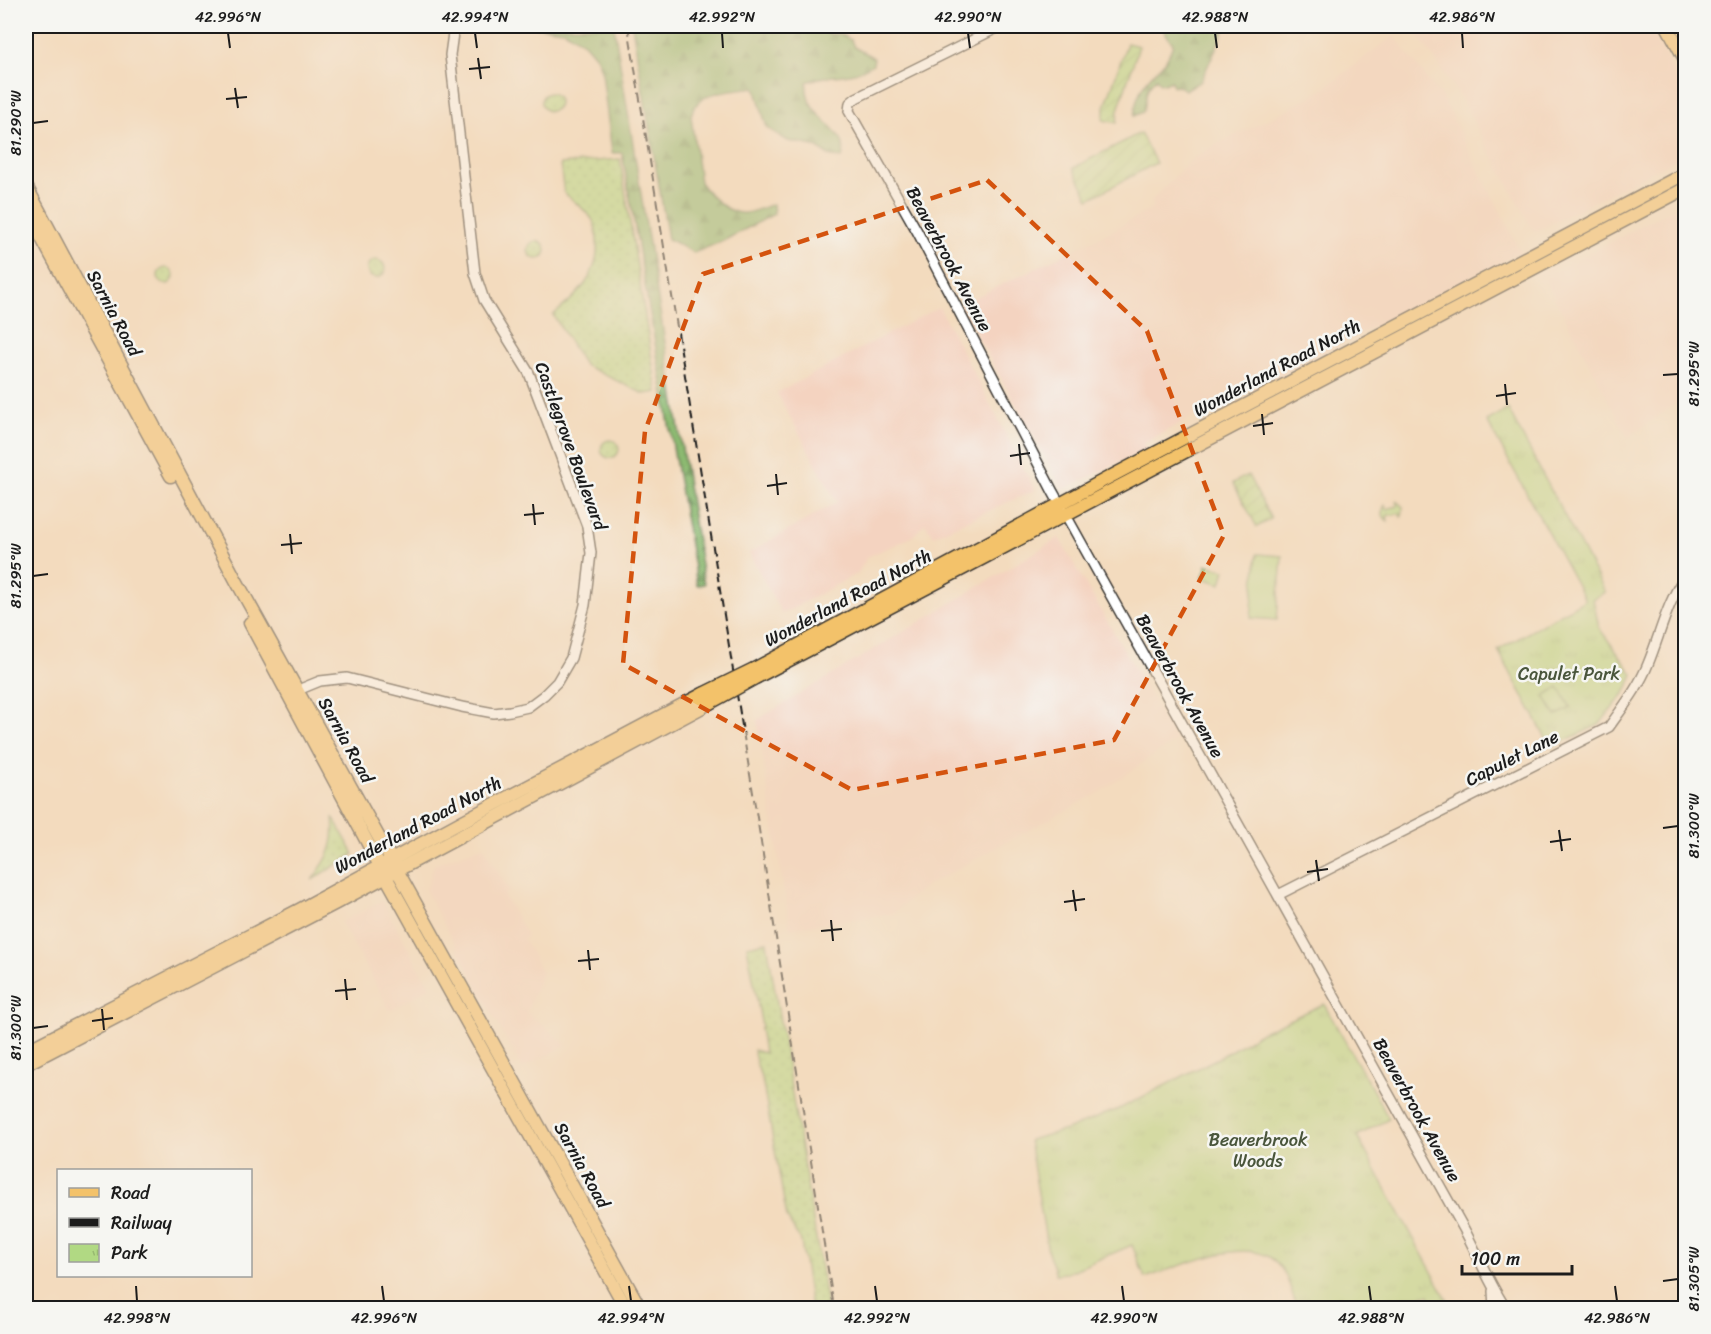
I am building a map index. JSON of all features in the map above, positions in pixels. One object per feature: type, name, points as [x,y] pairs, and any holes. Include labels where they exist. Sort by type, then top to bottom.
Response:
[{"type":"main road","points":[[1667,26],[1686,61]]},
{"type":"main road","points":[[1681,26],[1686,34]]},
{"type":"main road","name":"Wonderland Road North","points":[[26,1064],[1686,173]]},
{"type":"main road","name":"Sarnia Road","points":[[26,186],[237,582],[298,690],[388,869],[521,1090],[640,1308]]},
{"type":"main road","name":"Wonderland Road North","points":[[1063,509],[1686,188]]},
{"type":"main road","name":"Sarnia Road","points":[[26,209],[626,1308]]},
{"type":"main road","name":"Wonderland Road North","points":[[26,1051],[301,909],[388,869]]},
{"type":"street","name":"Castlegrove Boulevard","points":[[298,690],[320,681],[347,678],[494,713],[528,707],[557,682],[571,658],[585,604],[591,553],[587,526],[529,373],[484,300],[475,273],[450,55],[454,26]]},
{"type":"street","name":"Beaverbrook Avenue","points":[[1001,26],[856,99],[850,103],[849,111],[917,231],[1063,509],[1470,1239],[1505,1308]]},
{"type":"street","name":"Capulet Lane","points":[[1278,895],[1609,727],[1634,691],[1647,666],[1662,621],[1686,575]]},
{"type":"street","name":"Beaverbrook Avenue","points":[[1493,1288],[1494,1308]]},
{"type":"highlighted area","points":[[987,180],[1147,331],[1224,535],[1114,740],[852,790],[623,664],[645,431],[703,274]]},
{"type":"shaded area","points":[[1411,26],[1649,26],[1685,94],[1685,155],[1534,232],[1457,91]]},
{"type":"shaded area","points":[[1394,36],[1442,97],[1521,252],[1303,363],[1254,394],[1250,386],[1143,443],[1146,450],[1063,489],[960,305],[1107,233],[1154,207],[1151,201],[1189,162],[1213,146],[1320,91]]},
{"type":"shaded area","points":[[1685,202],[1685,397],[1628,437],[1544,278]]},
{"type":"shaded area","points":[[939,307],[1035,490],[933,536],[925,523],[912,537],[867,557],[858,573],[782,614],[749,553],[837,502],[777,393]]},
{"type":"shaded area","points":[[1059,538],[1176,740],[1100,792],[926,886],[893,913],[790,929],[757,720]]},
{"type":"shaded area","points":[[1685,593],[1685,659],[1670,655],[1682,597]]},
{"type":"shaded area","points":[[483,846],[510,891],[504,895],[527,936],[523,938],[542,973],[527,1012],[566,1045],[522,1068],[426,891],[434,865]]},
{"type":"shaded area","points":[[382,901],[430,987],[390,1011],[341,922]]},
{"type":"green space","points":[[530,26],[614,26],[704,584],[697,585],[622,153],[612,153],[602,73],[597,58],[585,44],[564,30]]},
{"type":"green space","points":[[632,26],[822,26],[829,34],[840,34],[851,40],[854,47],[874,58],[873,64],[855,73],[807,82],[812,106],[841,139],[842,158],[832,157],[814,146],[788,141],[767,128],[755,87],[708,96],[700,101],[691,116],[700,182],[708,193],[732,211],[748,212],[773,204],[774,214],[725,240],[694,253],[668,239]]},
{"type":"green space","points":[[1161,26],[1226,26],[1201,81],[1185,90],[1173,86],[1171,81],[1165,84],[1160,83],[1156,78],[1147,92],[1143,112],[1134,116],[1137,99],[1143,87],[1149,77],[1164,62],[1173,44]]},
{"type":"green space","points":[[1127,43],[1139,46],[1118,110],[1117,123],[1103,120],[1105,107]]},
{"type":"green space","points":[[550,93],[556,96],[559,102],[556,108],[550,111],[544,108],[541,102],[544,96]]},
{"type":"green space","points":[[1140,133],[1156,163],[1089,199],[1073,168]]},
{"type":"green space","points":[[620,159],[657,392],[644,394],[584,365],[553,315],[585,284],[595,265],[597,254],[596,233],[592,219],[564,193],[560,164]]},
{"type":"green space","points":[[537,241],[543,244],[546,250],[543,256],[537,259],[531,256],[528,250],[531,244]]},
{"type":"green space","points":[[376,260],[382,263],[385,269],[382,275],[376,278],[370,275],[367,269],[370,263]]},
{"type":"green space","points":[[163,268],[169,268],[174,276],[172,282],[163,284],[158,279],[158,273]]},
{"type":"green space","name":"Capulet Park","points":[[1508,409],[1605,592],[1593,599],[1599,628],[1633,674],[1627,690],[1599,725],[1551,747],[1498,650],[1585,600],[1487,421]]},
{"type":"green space","points":[[610,440],[616,443],[619,449],[616,455],[610,458],[604,455],[601,449],[604,443]]},
{"type":"green space","points":[[1248,475],[1271,519],[1257,527],[1233,483]]},
{"type":"green space","points":[[1397,501],[1403,507],[1402,516],[1399,513],[1387,516],[1388,521],[1383,516],[1384,507],[1385,505],[1386,509],[1398,506]]},
{"type":"green space","points":[[1257,554],[1282,556],[1277,620],[1251,618]]},
{"type":"green space","points":[[1207,565],[1225,570],[1221,584],[1203,578]]},
{"type":"green space","points":[[1559,687],[1571,708],[1556,716],[1544,696]]},
{"type":"green space","points":[[333,817],[354,854],[312,880],[330,851],[334,827]]},
{"type":"green space","points":[[767,942],[827,1308],[811,1308],[801,1241],[787,1218],[763,1084],[754,1054],[754,1050],[764,1053],[760,1028],[762,1027],[747,946]]},
{"type":"green space","name":"Beaverbrook Woods","points":[[1324,1004],[1389,1119],[1357,1136],[1452,1308],[1434,1308],[1429,1295],[1297,1307],[1281,1268],[1269,1257],[1254,1252],[1216,1255],[1145,1278],[1132,1245],[1067,1273],[1056,1274],[1048,1252],[1029,1140],[1066,1130],[1121,1108],[1222,1056],[1260,1033]]},
{"type":"railway","points":[[628,26],[761,842],[834,1308]]}]
